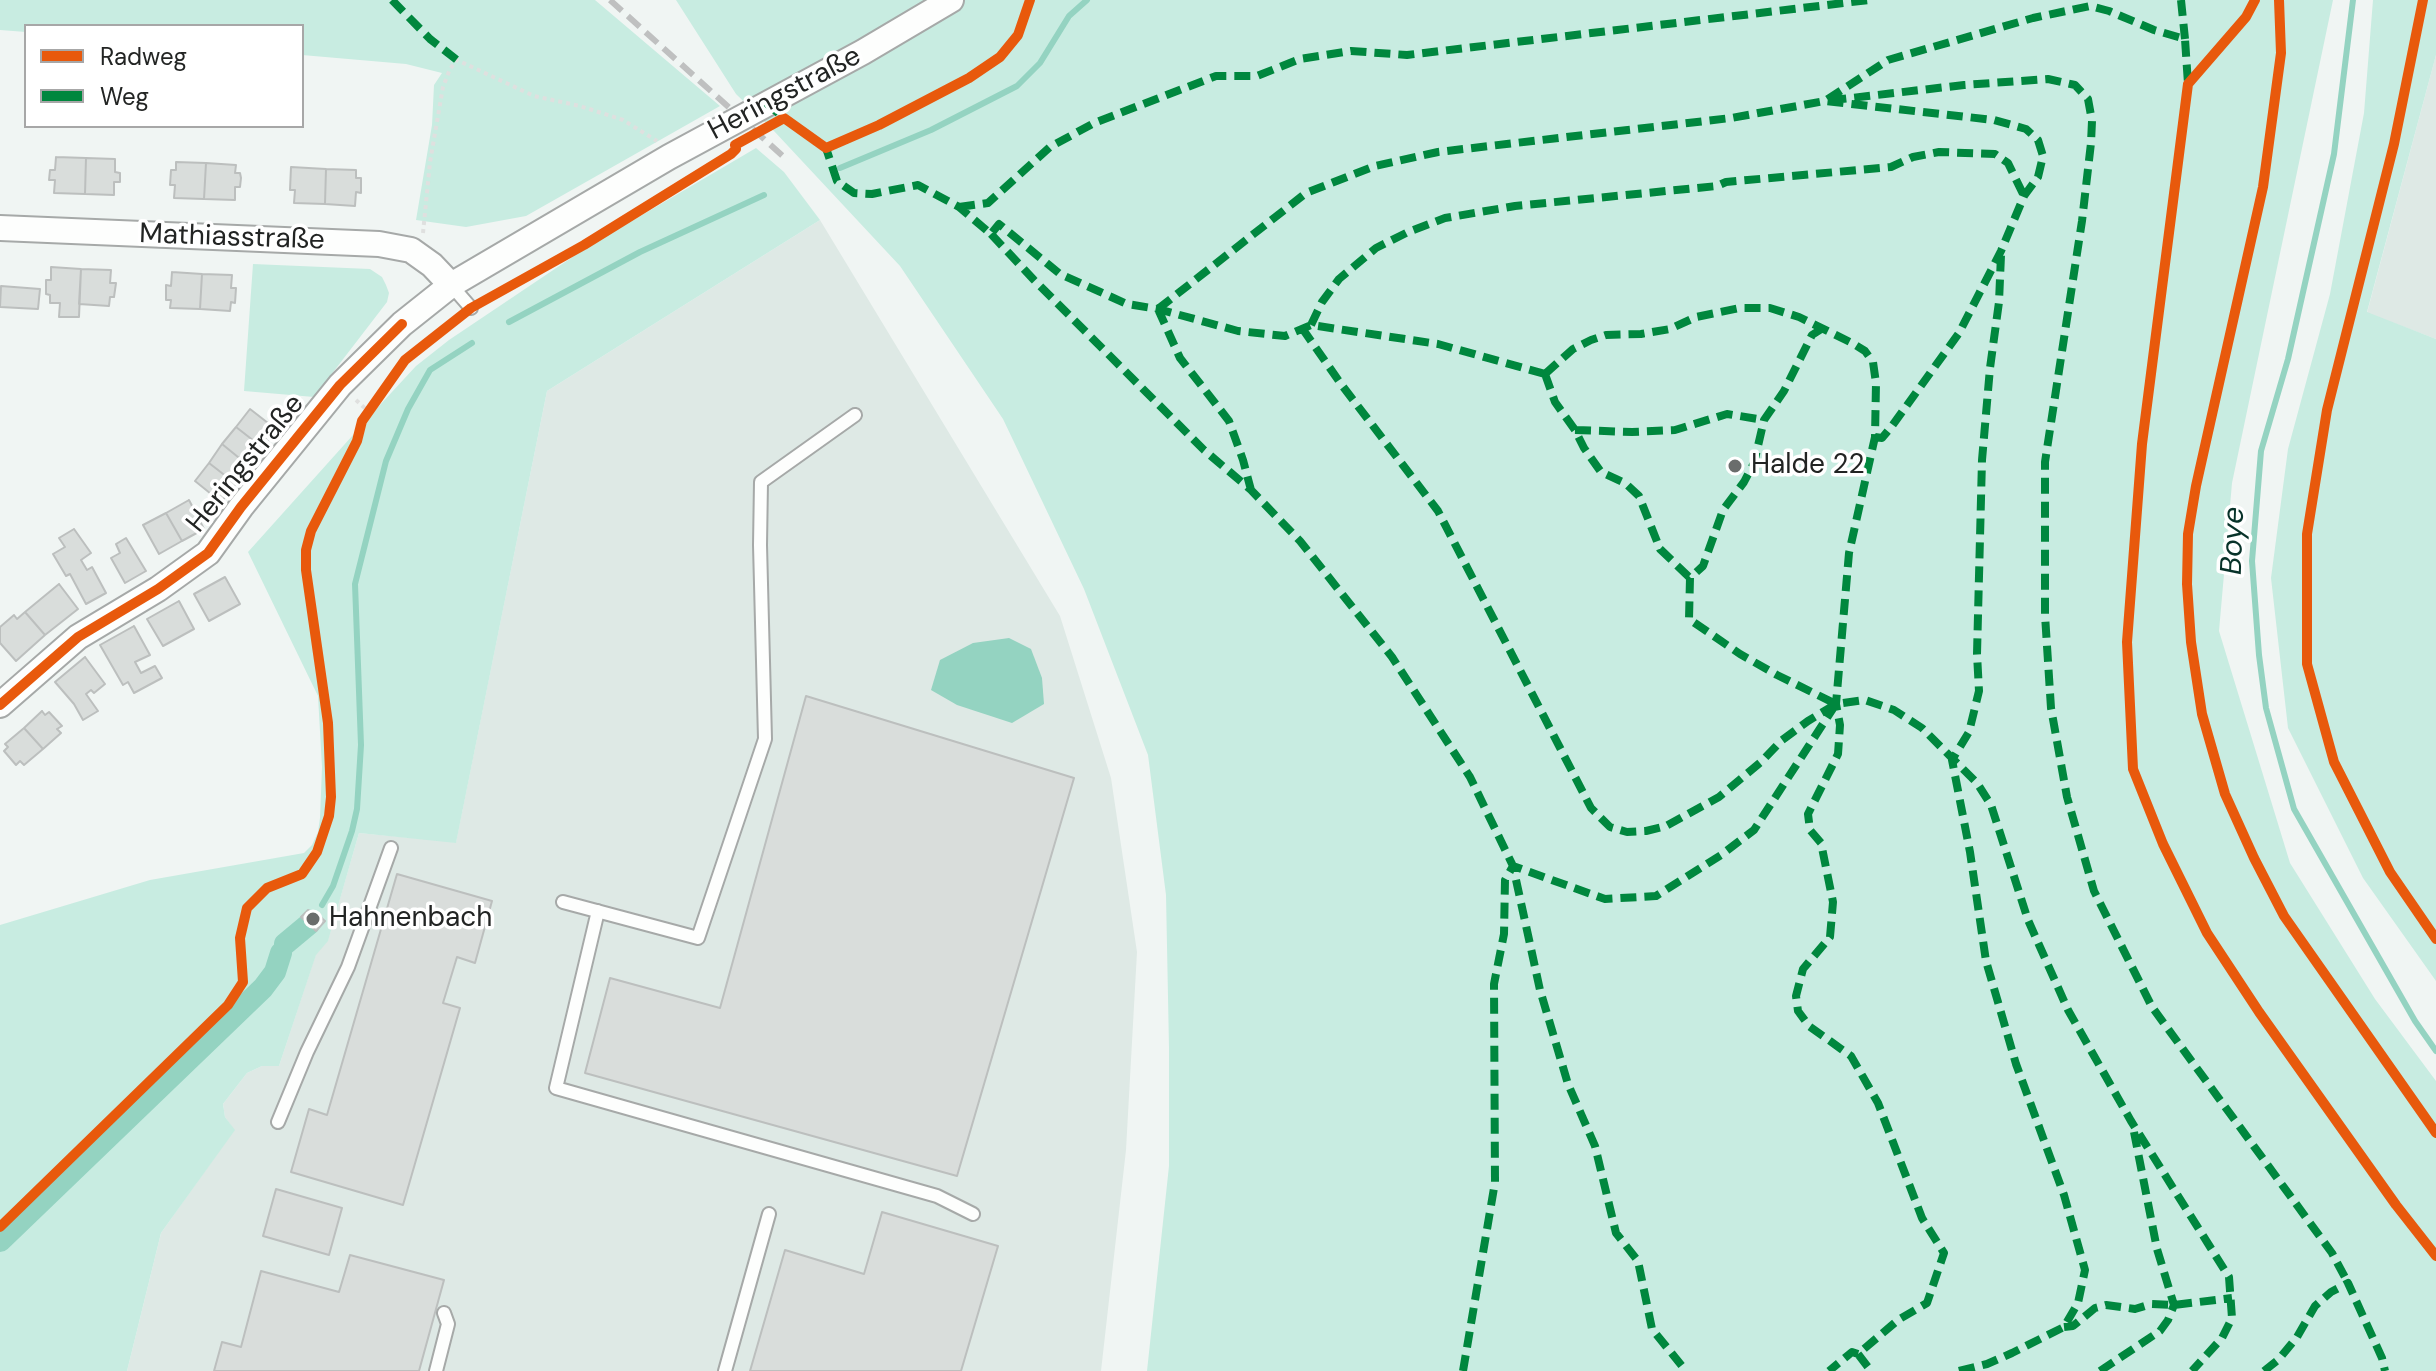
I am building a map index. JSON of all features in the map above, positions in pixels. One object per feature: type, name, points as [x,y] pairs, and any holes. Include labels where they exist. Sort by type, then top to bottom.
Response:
[{"type":"street","name":"Heringstraße","points":[[0,705],[78,637],[158,589],[208,553],[241,507],[340,385],[402,324],[451,285],[669,157],[863,52],[951,0]]},
{"type":"street","name":"Mathiasstraße","points":[[0,228],[379,244],[411,250],[432,265],[451,285]]},
{"type":"lane","points":[[451,285],[471,308]]},
{"type":"lane","points":[[563,902],[698,938],[765,739],[761,482],[855,415]]},
{"type":"lane","points":[[278,1122],[348,967],[391,848]]},
{"type":"lane","points":[[598,911],[556,1088],[937,1196],[973,1214]]},
{"type":"lane","points":[[725,1371],[769,1214]]},
{"type":"lane","points":[[436,1371],[448,1324],[444,1313]]},
{"type":"path","points":[[418,255],[443,87],[457,60],[534,96],[623,120],[655,139],[669,157]]},
{"type":"shaded area","points":[[0,0],[595,0],[720,106],[526,216],[466,227],[416,220],[432,125],[434,85],[442,73],[406,64],[304,55],[304,24],[24,24],[24,32],[0,30]]},
{"type":"shaded area","points":[[676,0],[2333,0],[2232,483],[2219,631],[2290,863],[2375,999],[2436,1081],[2436,1371],[1147,1371],[1169,1166],[1166,895],[1148,755],[1084,589],[1003,419],[900,266],[736,94]]},
{"type":"shaded area","points":[[2373,0],[2436,0],[2436,55],[2367,312],[2436,339],[2436,981],[2363,878],[2288,728],[2271,578],[2288,449],[2330,294],[2364,113]]},
{"type":"shaded area","points":[[2436,55],[2436,339],[2367,313]]},
{"type":"shaded area","points":[[756,148],[784,172],[820,220],[547,391],[456,843],[359,833],[328,941],[316,955],[279,1066],[262,1066],[247,1073],[223,1104],[225,1117],[235,1130],[161,1233],[127,1371],[0,1371],[0,925],[150,880],[304,853],[312,845],[320,818],[322,767],[318,696],[248,552],[416,366],[449,340],[586,248]]},
{"type":"shaded area","points":[[820,220],[1060,616],[1111,778],[1137,952],[1126,1150],[1101,1371],[127,1371],[161,1233],[234,1130],[225,1117],[223,1104],[247,1073],[262,1066],[279,1066],[316,954],[328,940],[359,833],[456,842],[547,391]]},
{"type":"shaded area","points":[[253,264],[370,269],[382,277],[386,285],[389,293],[387,302],[314,397],[244,391]]},
{"type":"shaded area","points":[[1009,638],[1031,649],[1042,678],[1044,704],[1012,723],[957,705],[931,690],[940,660],[973,643]]},
{"type":"building","points":[[56,157],[86,158],[85,194],[54,193],[55,180],[49,180],[50,170],[55,170]]},
{"type":"building","points":[[86,158],[115,159],[115,172],[120,173],[120,182],[114,182],[114,195],[85,194]]},
{"type":"building","points":[[176,162],[206,163],[204,199],[174,198],[175,185],[170,185],[171,170],[176,170]]},
{"type":"building","points":[[206,163],[236,165],[235,173],[240,173],[241,178],[240,187],[235,187],[235,200],[204,199]]},
{"type":"building","points":[[291,167],[326,169],[325,204],[294,203],[295,190],[290,190]]},
{"type":"building","points":[[326,169],[356,170],[356,178],[361,178],[361,193],[356,192],[355,206],[325,204]]},
{"type":"building","points":[[51,267],[81,269],[79,317],[59,317],[60,303],[50,303],[46,280],[51,280]]},
{"type":"building","points":[[81,269],[111,270],[110,283],[116,283],[109,306],[79,304]]},
{"type":"building","points":[[172,272],[202,274],[200,309],[170,308],[171,300],[166,300],[166,285],[171,286]]},
{"type":"building","points":[[202,274],[232,275],[231,288],[236,288],[235,303],[231,302],[230,311],[200,309]]},
{"type":"building","points":[[1,286],[40,289],[38,309],[0,307]]},
{"type":"building","points":[[250,409],[277,430],[263,448],[236,427]]},
{"type":"building","points":[[236,427],[263,448],[249,466],[222,444]]},
{"type":"building","points":[[222,444],[249,466],[236,484],[209,463]]},
{"type":"building","points":[[209,463],[236,484],[221,502],[195,481]]},
{"type":"building","points":[[189,500],[204,529],[182,541],[166,513]]},
{"type":"building","points":[[166,513],[182,541],[159,554],[143,525]]},
{"type":"building","points":[[74,529],[91,553],[81,560],[87,570],[92,567],[106,593],[86,604],[70,574],[66,576],[53,554],[65,547],[59,538]]},
{"type":"building","points":[[126,538],[146,571],[125,583],[111,558],[120,553],[116,544]]},
{"type":"building","points":[[225,577],[240,604],[209,621],[194,594]]},
{"type":"building","points":[[59,584],[78,609],[45,635],[25,612]]},
{"type":"building","points":[[179,601],[194,629],[163,646],[147,619]]},
{"type":"building","points":[[25,612],[45,635],[16,661],[0,643],[0,627],[14,615],[17,619]]},
{"type":"building","points":[[134,626],[150,655],[135,662],[141,673],[155,666],[162,678],[134,693],[128,682],[123,685],[100,645]]},
{"type":"building","points":[[85,657],[105,684],[94,693],[91,690],[86,694],[98,711],[83,720],[55,682]]},
{"type":"building","points":[[806,696],[1074,778],[957,1176],[585,1073],[610,978],[720,1008]]},
{"type":"building","points":[[42,711],[45,715],[49,712],[62,726],[57,729],[61,733],[43,749],[24,728]]},
{"type":"building","points":[[24,728],[43,749],[24,765],[20,761],[16,765],[4,751],[8,747],[5,744]]},
{"type":"building","points":[[397,874],[492,901],[475,963],[457,957],[443,1003],[460,1008],[403,1205],[291,1172],[309,1109],[327,1115]]},
{"type":"building","name":"Hahnenbach","points":[[308,910],[325,921],[316,931],[301,917]]},
{"type":"building","points":[[276,1189],[342,1208],[329,1255],[263,1236]]},
{"type":"building","points":[[882,1212],[998,1246],[961,1371],[750,1371],[785,1250],[864,1274]]},
{"type":"building","points":[[350,1255],[444,1280],[419,1371],[214,1371],[222,1342],[241,1347],[261,1271],[339,1292]]},
{"type":"waterway","name":"Hahnenbach","points":[[840,168],[931,130],[1017,86],[1040,63],[1069,16],[1087,0]]},
{"type":"waterway","name":"Boye","points":[[2353,0],[2334,154],[2288,359],[2261,451],[2252,561],[2259,655],[2266,708],[2294,809],[2415,1021],[2436,1051]]},
{"type":"waterway","name":"Hahnenbach","points":[[509,322],[640,252],[764,195]]},
{"type":"waterway","name":"Hahnenbach","points":[[322,905],[333,886],[357,809],[361,745],[355,584],[386,461],[408,409],[430,370],[472,343]]},
{"type":"waterway","name":"Hahnenbach","points":[[285,944],[309,924]]},
{"type":"waterway","name":"Hahnenbach","points":[[0,1241],[263,988],[275,972],[281,953]]},
{"type":"railway","points":[[610,0],[785,158]]},
{"type":"marked path","points":[[392,0],[430,39],[457,60]]},
{"type":"marked path","points":[[959,207],[988,203],[1050,147],[1094,123],[1216,76],[1257,76],[1300,59],[1351,51],[1407,55],[1869,0]]},
{"type":"marked path","points":[[2181,0],[2185,39]]},
{"type":"marked path","points":[[1158,309],[1306,193],[1375,166],[1438,152],[1731,118],[1825,101],[1888,60],[2033,18],[2090,6],[2185,39],[2188,84]]},
{"type":"marked path","points":[[1875,437],[1882,438],[1892,426],[1959,333],[2001,251],[2024,196],[2038,177],[2043,156],[2038,140],[2026,129],[1994,120],[1825,101],[2048,79],[2075,85],[2088,99],[2092,121],[2091,143],[2045,462],[2045,615],[2051,708],[2067,797],[2094,891],[2152,1007],[2332,1253],[2348,1283]]},
{"type":"marked path","points":[[766,103],[784,118]]},
{"type":"marked path","points":[[822,145],[826,148],[837,181],[854,193],[872,194],[918,185],[959,207],[991,234],[999,224],[1060,274],[1127,304],[1158,309],[1238,331],[1285,336],[1311,325],[1438,344],[1545,374]]},
{"type":"marked path","points":[[1311,325],[1322,302],[1339,279],[1376,248],[1445,218],[1515,206],[1891,167],[1913,157],[1939,152],[1995,154],[2008,163],[2024,196]]},
{"type":"marked path","points":[[991,234],[1204,450],[1251,490],[1300,541],[1392,657],[1470,777],[1513,866],[1540,990],[1568,1084],[1595,1146],[1616,1233],[1638,1261],[1652,1329],[1686,1371]]},
{"type":"marked path","points":[[1959,1371],[1987,1364],[2064,1327],[2078,1303],[2085,1270],[2064,1195],[2016,1064],[1986,961],[1970,852],[1952,760],[1969,732],[1979,691],[1977,654],[1982,460],[2001,255]]},
{"type":"marked path","points":[[1545,374],[1573,349],[1591,340],[1606,335],[1670,329],[1696,317],[1740,308],[1770,308],[1799,317],[1852,343],[1865,351],[1873,362],[1876,383],[1875,437],[1849,553],[1836,704],[1840,725],[1838,754],[1808,814],[1810,830],[1821,843],[1833,902],[1830,937],[1803,969],[1796,996],[1798,1011],[1809,1026],[1851,1056],[1878,1103],[1922,1218],[1944,1253],[1927,1303],[1898,1320],[1858,1354],[1852,1352],[1829,1371]]},
{"type":"marked path","points":[[1158,309],[1180,358],[1229,421],[1251,490]]},
{"type":"marked path","points":[[1302,328],[1438,511],[1591,808],[1610,827],[1627,832],[1666,826],[1719,797],[1808,721],[1836,704],[1865,700],[1894,710],[1922,728],[1977,783],[1991,805],[2028,920],[2068,1010],[2131,1121],[2229,1277],[2232,1318],[2222,1338],[2192,1371]]},
{"type":"marked path","points":[[1823,328],[1812,335],[1784,391],[1764,420],[1754,463],[1723,510],[1703,566],[1690,578],[1689,619],[1740,654],[1836,704]]},
{"type":"marked path","points":[[1545,374],[1555,402],[1601,472],[1625,483],[1639,496],[1660,549],[1690,578]]},
{"type":"marked path","points":[[1575,430],[1675,430],[1727,414],[1764,420]]},
{"type":"marked path","points":[[1463,1371],[1495,1182],[1494,984],[1504,934],[1505,880],[1513,866],[1605,899],[1656,896],[1754,830],[1834,707]]},
{"type":"marked path","points":[[2100,1371],[2160,1331],[2174,1305],[2157,1249],[2134,1132]]},
{"type":"marked path","points":[[2264,1371],[2279,1359],[2297,1337],[2315,1306],[2348,1283],[2385,1371]]},
{"type":"marked path","points":[[2064,1327],[2073,1326],[2095,1308],[2106,1305],[2135,1309],[2151,1304],[2174,1305],[2232,1298]]},
{"type":"marked path","points":[[1858,1354],[1871,1371]]},
{"type":"cycle path","points":[[0,1227],[228,1005],[243,982],[240,938],[247,908],[267,888],[302,874],[317,852],[329,816],[331,797],[328,723],[306,570],[306,550],[311,531],[357,441],[362,421],[405,360],[471,308],[584,245],[731,154],[736,149],[735,145],[784,118],[826,148],[879,125],[969,78],[1000,57],[1018,35],[1030,0]]},
{"type":"cycle path","points":[[2255,0],[2246,17],[2188,84],[2142,444],[2127,642],[2133,769],[2163,844],[2207,933],[2259,1012],[2396,1205],[2436,1256]]},
{"type":"cycle path","points":[[2279,0],[2281,53],[2263,187],[2188,534],[2191,642],[2202,714],[2225,794],[2254,858],[2284,916],[2436,1133]]},
{"type":"cycle path","points":[[2423,0],[2394,144],[2327,410],[2307,534],[2307,664],[2334,762],[2390,872],[2436,939]]},
{"type":"cycle path","points":[[0,705],[78,637],[158,589],[208,553],[241,507],[340,385],[402,324]]},
{"type":"place","name":"Halde 22","points":[[1735,466]]},
{"type":"place","name":"Hahnenbach","points":[[313,919]]}]
